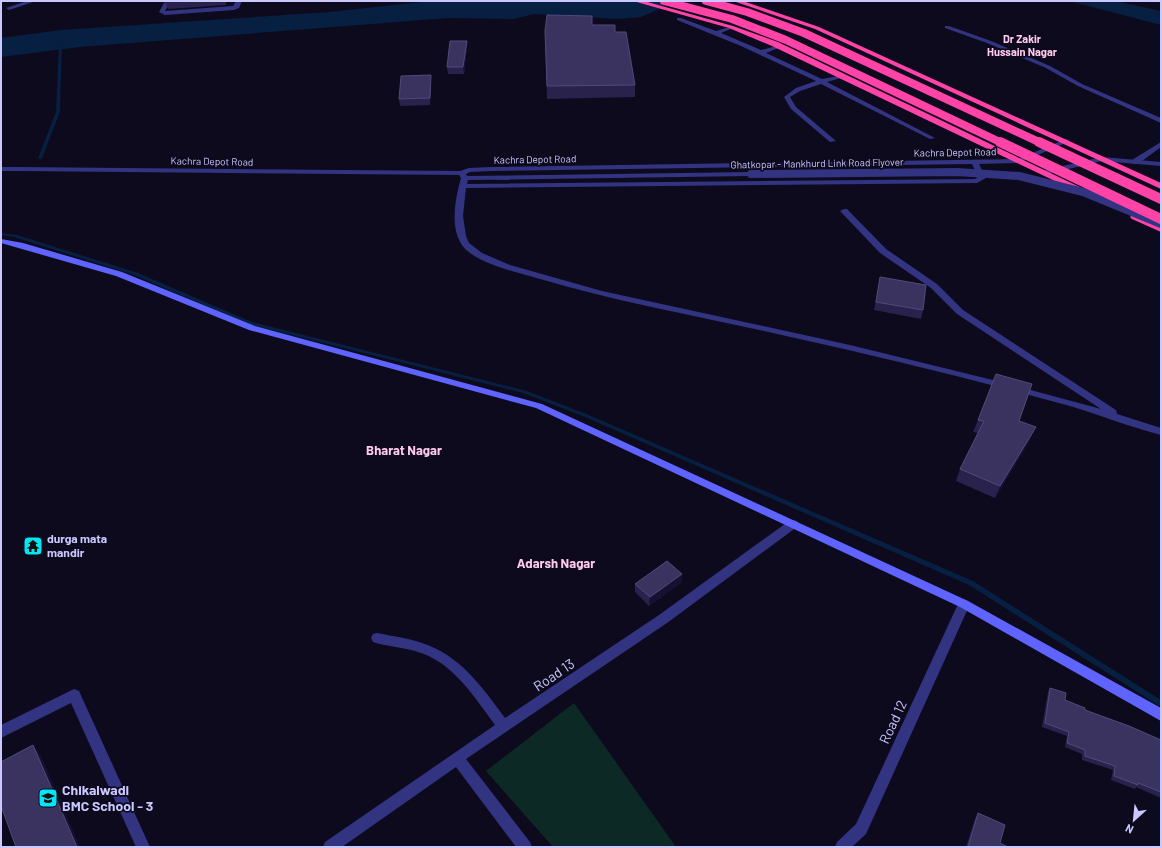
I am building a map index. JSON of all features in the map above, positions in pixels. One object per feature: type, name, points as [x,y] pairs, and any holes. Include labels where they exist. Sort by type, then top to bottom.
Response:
[{"type":"highway","points":[[636,1],[731,27],[780,46],[1161,229]]},
{"type":"highway","points":[[664,1],[732,19],[786,40],[1161,219]]},
{"type":"highway","points":[[706,1],[747,12],[804,33],[1161,199]]},
{"type":"highway","points":[[736,1],[816,28],[1066,141],[1161,186]]},
{"type":"street","points":[[9,8],[33,1]]},
{"type":"street","points":[[166,4],[162,12],[234,8],[237,7],[239,1]]},
{"type":"street","points":[[679,19],[762,52],[932,138]]},
{"type":"street","points":[[716,33],[731,27]]},
{"type":"street","points":[[947,27],[989,42],[1048,67],[1080,85],[1161,121]]},
{"type":"street","points":[[762,52],[780,46]]},
{"type":"street","points":[[832,141],[793,108],[786,97],[791,92],[842,76]]},
{"type":"street","name":"Kachra Depot Road","points":[[1,169],[462,179],[469,170],[499,169],[1019,161],[1066,141]]},
{"type":"street","points":[[1134,162],[1161,144]]},
{"type":"street","points":[[1044,172],[1102,159],[1161,164]]},
{"type":"street","points":[[975,162],[982,178],[977,181],[462,179],[459,212],[460,231],[469,249],[493,261],[595,293],[721,318],[898,358],[1121,417],[1161,432]]},
{"type":"street","name":"Ghatkopar - Mankhurd Link Road Flyover","points":[[462,179],[957,172],[1019,176],[1083,192],[1161,224]]},
{"type":"street","points":[[844,211],[883,251],[934,286],[960,312],[1121,417]]},
{"type":"street","points":[[1,241],[20,245],[119,274],[252,328],[539,406],[964,604],[1161,715]]},
{"type":"street","name":"Road 13","points":[[330,847],[457,758],[663,620],[793,524]]},
{"type":"street","name":"Road 12","points":[[842,847],[861,829],[964,604]]},
{"type":"street","points":[[377,638],[428,650],[454,666],[471,683],[504,727]]},
{"type":"street","points":[[1,732],[74,696],[143,847]]},
{"type":"street","points":[[457,758],[524,847]]},
{"type":"green space","points":[[574,703],[676,847],[553,847],[486,771]]},
{"type":"water","points":[[431,1],[679,1],[641,17],[618,19],[534,14],[514,19],[448,18],[80,47],[1,57],[1,38],[61,30],[329,12]]},
{"type":"water","points":[[1069,1],[1116,1],[1161,11],[1161,25]]},
{"type":"building","points":[[547,15],[592,16],[592,25],[615,25],[615,32],[626,32],[635,85],[547,86],[545,31]]},
{"type":"building","points":[[450,41],[467,41],[463,67],[447,67]]},
{"type":"building","points":[[431,75],[430,98],[399,99],[401,76]]},
{"type":"building","points":[[880,277],[926,285],[923,310],[876,302]]},
{"type":"building","points":[[996,374],[1032,384],[1019,421],[1036,427],[1000,486],[960,469],[984,421],[978,420]]},
{"type":"building","points":[[667,561],[682,574],[650,597],[635,584]]},
{"type":"building","points":[[1050,688],[1066,693],[1065,700],[1085,708],[1085,710],[1129,726],[1161,740],[1161,792],[1114,776],[1115,766],[1085,756],[1085,750],[1067,743],[1069,732],[1045,723]]},
{"type":"building","points":[[33,745],[77,847],[16,847],[1,806],[1,762]]},
{"type":"building","points":[[978,813],[1005,825],[1000,843],[1008,847],[968,847]]},
{"type":"waterway","points":[[40,158],[58,112],[60,42]]},
{"type":"waterway","points":[[1,234],[15,236],[136,274],[250,323],[525,392],[587,416],[971,583],[1161,704]]},
{"type":"place","name":"durga mata mandir","points":[[33,546]]},
{"type":"place","name":"Chikalwadi BMC School - 3","points":[[48,798]]},
{"type":"district","name":"Dr Zakir Hussain Nagar","points":[[1022,45]]},
{"type":"district","name":"Bharat Nagar","points":[[404,450]]},
{"type":"district","name":"Adarsh Nagar","points":[[556,563]]}]
